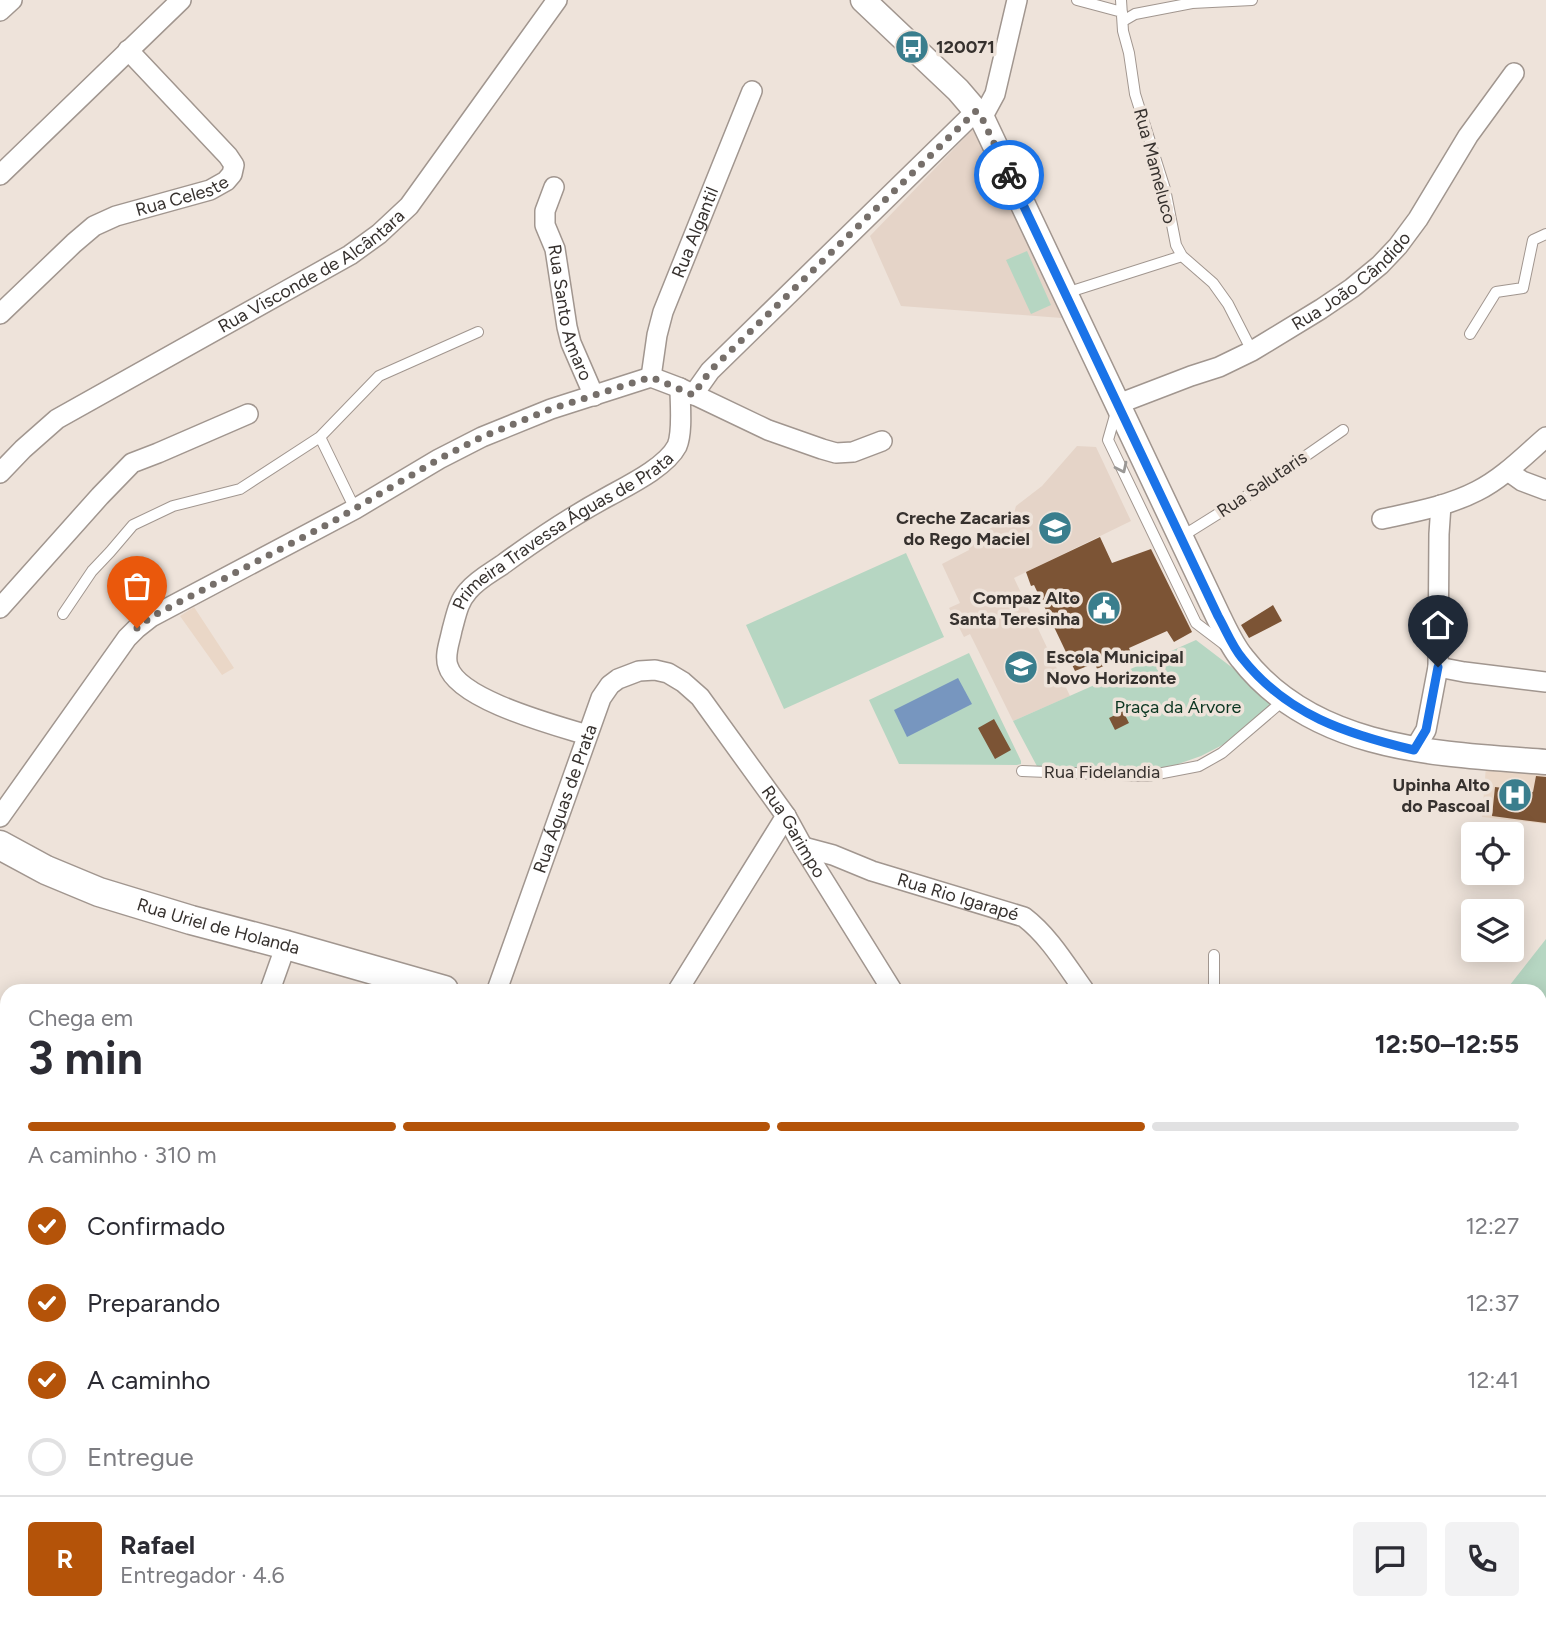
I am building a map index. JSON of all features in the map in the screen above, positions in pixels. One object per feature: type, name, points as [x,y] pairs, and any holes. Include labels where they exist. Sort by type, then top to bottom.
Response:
[{"type":"main road","name":"Rua Uriel de Holanda","points":[[0,845],[46,870],[99,892],[423,984]]},
{"type":"street","points":[[0,11],[12,0]]},
{"type":"street","points":[[0,175],[181,0]]},
{"type":"street","name":"Rua Visconde de Alcântara","points":[[0,473],[57,419],[351,255],[379,234],[409,206],[558,0]]},
{"type":"street","points":[[864,0],[958,89],[979,115],[1218,616],[1240,656],[1257,676],[1285,700],[1328,725],[1368,739],[1414,750],[1546,762]]},
{"type":"street","points":[[687,392],[979,115],[995,94],[1017,0]]},
{"type":"street","name":"Rua Celeste","points":[[0,314],[94,226],[116,216],[210,190],[226,181],[234,169],[228,156],[128,50]]},
{"type":"street","name":"Rua João Cândido","points":[[1118,404],[1219,367],[1252,351],[1321,310],[1380,265],[1418,219],[1468,136],[1514,73]]},
{"type":"street","name":"Rua Algantil","points":[[651,377],[663,312],[752,90]]},
{"type":"street","name":"Rua Santo Amaro","points":[[554,187],[544,211],[545,225],[555,249],[567,327],[594,396]]},
{"type":"street","points":[[0,817],[127,638],[137,628],[151,617],[355,509],[482,437],[551,409],[651,377],[768,430],[836,453],[853,452],[882,441]]},
{"type":"street","name":"Primeira Travessa Águas de Prata","points":[[587,735],[510,710],[457,682],[447,663],[457,611],[467,592],[478,582],[524,549],[661,464],[676,447],[687,392]]},
{"type":"street","points":[[0,608],[132,463],[248,414]]},
{"type":"street","points":[[1382,519],[1441,505],[1479,491],[1508,471],[1546,436]]},
{"type":"street","points":[[1508,471],[1522,481],[1546,490]]},
{"type":"street","points":[[1414,750],[1426,730],[1438,667],[1441,505]]},
{"type":"street","points":[[1438,667],[1546,682]]},
{"type":"street","name":"Rua Águas de Prata","points":[[499,984],[601,698],[618,679],[639,671],[668,673],[683,682]]},
{"type":"street","name":"Rua Garimpo","points":[[683,682],[715,715],[786,816],[888,984]]},
{"type":"street","points":[[681,984],[786,816]]},
{"type":"street","name":"Rua Rio Igarapé","points":[[803,847],[1024,917],[1035,925],[1052,945],[1080,984]]},
{"type":"street","points":[[272,984],[286,945]]},
{"type":"lane","points":[[1077,0],[1122,16],[1192,2],[1252,0]]},
{"type":"lane","name":"Rua Mameluco","points":[[1121,0],[1122,31],[1129,54],[1135,94],[1165,189],[1176,245],[1182,256],[1213,283],[1228,304],[1252,351]]},
{"type":"lane","points":[[1470,334],[1496,292],[1523,288],[1533,240],[1546,234]]},
{"type":"lane","points":[[1065,293],[1182,256]]},
{"type":"lane","points":[[63,614],[92,571],[133,525],[173,506],[240,489],[320,437],[379,376],[478,332]]},
{"type":"lane","points":[[1118,404],[1108,440],[1196,622],[1240,656]]},
{"type":"lane","name":"Rua Salutaris","points":[[1181,537],[1343,430]]},
{"type":"lane","points":[[320,437],[355,509]]},
{"type":"lane","name":"Rua Fidelandia","points":[[1022,771],[1147,776],[1199,766],[1223,753],[1285,700]]},
{"type":"lane","points":[[1214,955],[1214,984]]},
{"type":"shaded area","points":[[975,127],[1062,318],[901,306],[870,236]]},
{"type":"shaded area","points":[[1077,446],[1096,447],[1131,521],[1014,578],[1070,696],[1013,721],[970,634],[964,637],[949,608],[960,603],[942,564],[969,550],[968,544],[978,539],[979,534],[1013,517],[1016,506],[1042,486]]},
{"type":"shaded area","points":[[194,607],[234,668],[222,675],[180,616]]},
{"type":"shaded area","name":"Upinha Alto do Pascoal","points":[[1486,766],[1546,773],[1546,824],[1482,817]]},
{"type":"green space","points":[[1027,251],[1051,305],[1031,314],[1006,260]]},
{"type":"green space","points":[[906,553],[944,637],[784,709],[746,625]]},
{"type":"green space","name":"Praça da Árvore","points":[[1196,640],[1276,701],[1238,737],[1201,756],[1164,769],[1144,772],[1039,770],[1013,721]]},
{"type":"green space","points":[[969,653],[1021,764],[899,764],[869,700]]},
{"type":"green space","points":[[1546,939],[1546,984],[1511,984]]},
{"type":"water","points":[[958,678],[972,704],[907,737],[894,710]]},
{"type":"building","points":[[1100,537],[1112,563],[1151,549],[1192,632],[1174,642],[1167,631],[1129,648],[1131,653],[1097,669],[1095,663],[1075,671],[1026,572]]},
{"type":"building","points":[[1273,605],[1282,621],[1249,638],[1241,625]]},
{"type":"building","points":[[1123,711],[1129,723],[1115,730],[1109,718]]},
{"type":"building","points":[[994,719],[1011,750],[995,759],[978,728]]},
{"type":"building","points":[[1536,776],[1546,777],[1546,823],[1492,816],[1495,787],[1533,792]]},
{"type":"way so far","points":[[137,628],[151,617],[332,522],[482,437],[551,409],[651,377],[693,395],[710,371],[976,111],[982,118],[1009,175]]},
{"type":"place","name":"120071","points":[[912,47]]},
{"type":"place","name":"Creche Zacarias do Rego Maciel","points":[[1055,528]]},
{"type":"place","name":"Compaz Alto Santa Teresinha","points":[[1104,608]]},
{"type":"place","name":"Escola Municipal Novo Horizonte","points":[[1021,667]]},
{"type":"place","name":"Upinha Alto do Pascoal","points":[[1515,795]]},
{"type":"route","points":[[1009,175],[1218,616],[1240,656],[1257,676],[1285,700],[1328,725],[1368,739],[1414,750],[1426,730],[1438,667]]}]
